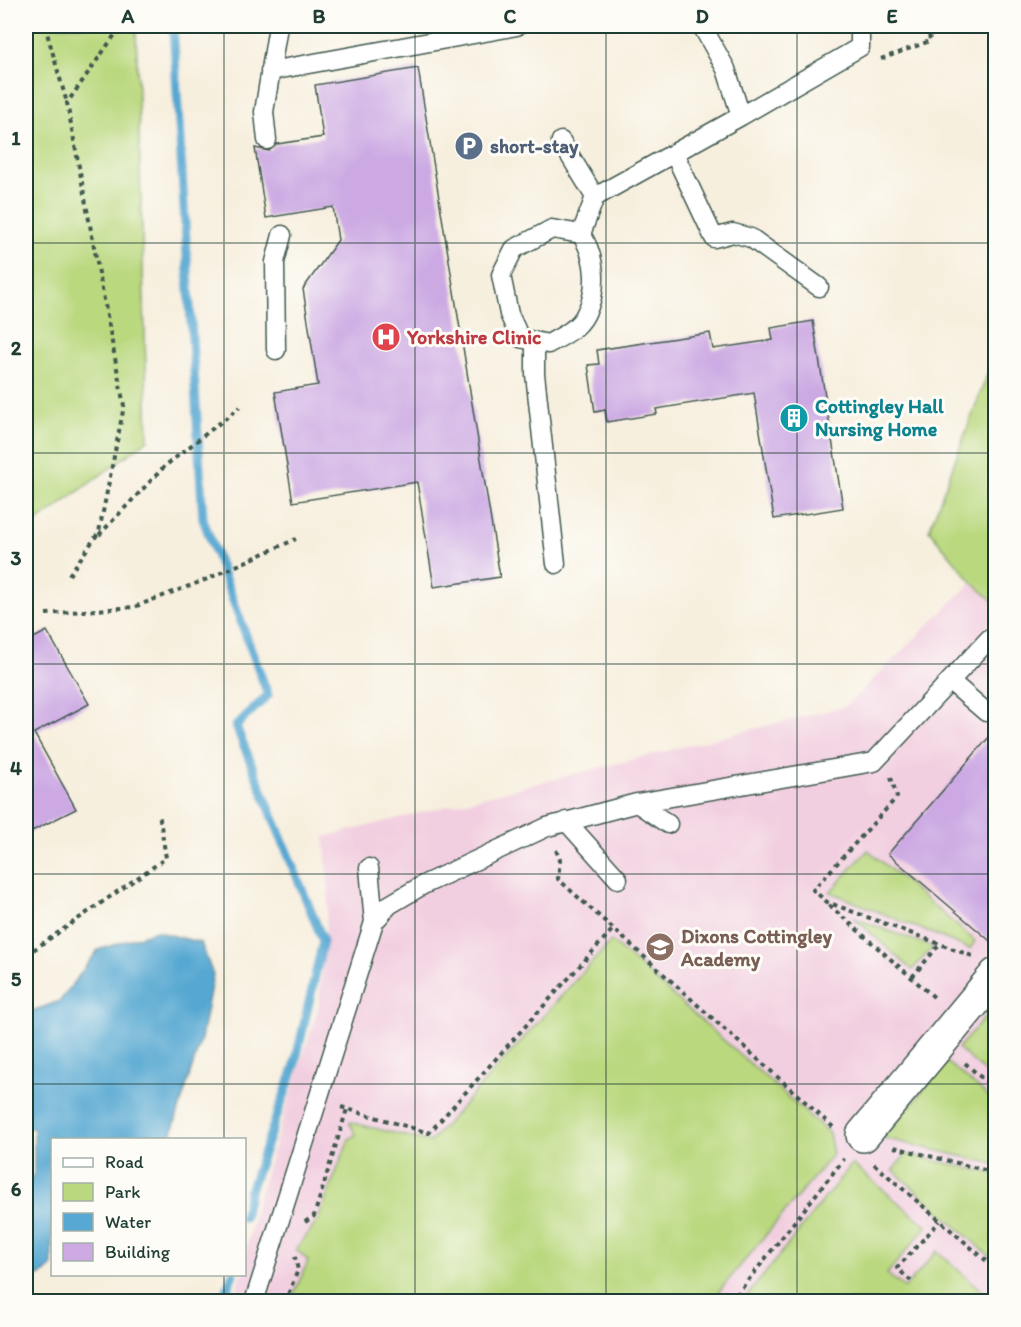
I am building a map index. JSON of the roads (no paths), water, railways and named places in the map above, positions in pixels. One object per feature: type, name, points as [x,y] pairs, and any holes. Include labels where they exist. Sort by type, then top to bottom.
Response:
[{"type":"street","points":[[868,1142],[950,1030],[984,966]]},
{"type":"lane","points":[[267,140],[264,112],[278,26]]},
{"type":"lane","points":[[270,71],[517,26]]},
{"type":"lane","points":[[702,26],[726,69],[741,116]]},
{"type":"lane","points":[[581,234],[595,197],[860,47],[860,26]]},
{"type":"lane","points":[[561,141],[595,197]]},
{"type":"lane","points":[[674,153],[714,238],[733,233],[750,238],[819,287]]},
{"type":"lane","points":[[552,229],[581,234],[590,247],[595,267],[585,316],[571,330],[548,344],[520,338],[509,314],[501,275],[514,249],[552,229]]},
{"type":"lane","points":[[276,350],[275,262],[282,236]]},
{"type":"lane","points":[[535,341],[535,374],[556,564]]},
{"type":"lane","points":[[254,1302],[375,922],[389,905],[423,885],[547,827],[566,821],[637,803],[874,762],[990,638]]},
{"type":"lane","points":[[950,681],[986,712]]},
{"type":"lane","points":[[637,803],[668,824]]},
{"type":"lane","points":[[566,821],[618,879]]},
{"type":"lane","points":[[369,868],[375,922]]},
{"type":"water","points":[[156,931],[201,943],[213,975],[201,1039],[170,1138],[51,1138],[51,1268],[41,1275],[26,1280],[26,1188],[34,1173],[34,1129],[26,1127],[26,1013],[60,1001],[98,950]]},
{"type":"waterway","points":[[173,26],[203,519],[268,695],[236,726],[323,941],[294,1068],[249,1193],[246,1208]]},
{"type":"waterway","points":[[222,1302],[232,1276]]},
{"type":"place","name":"short-stay","points":[[469,146]]},
{"type":"place","name":"Yorkshire Clinic","points":[[386,337]]},
{"type":"place","name":"Cottingley Hall Nursing Home","points":[[794,418]]},
{"type":"place","name":"Dixons Cottingley Academy","points":[[660,947]]}]
